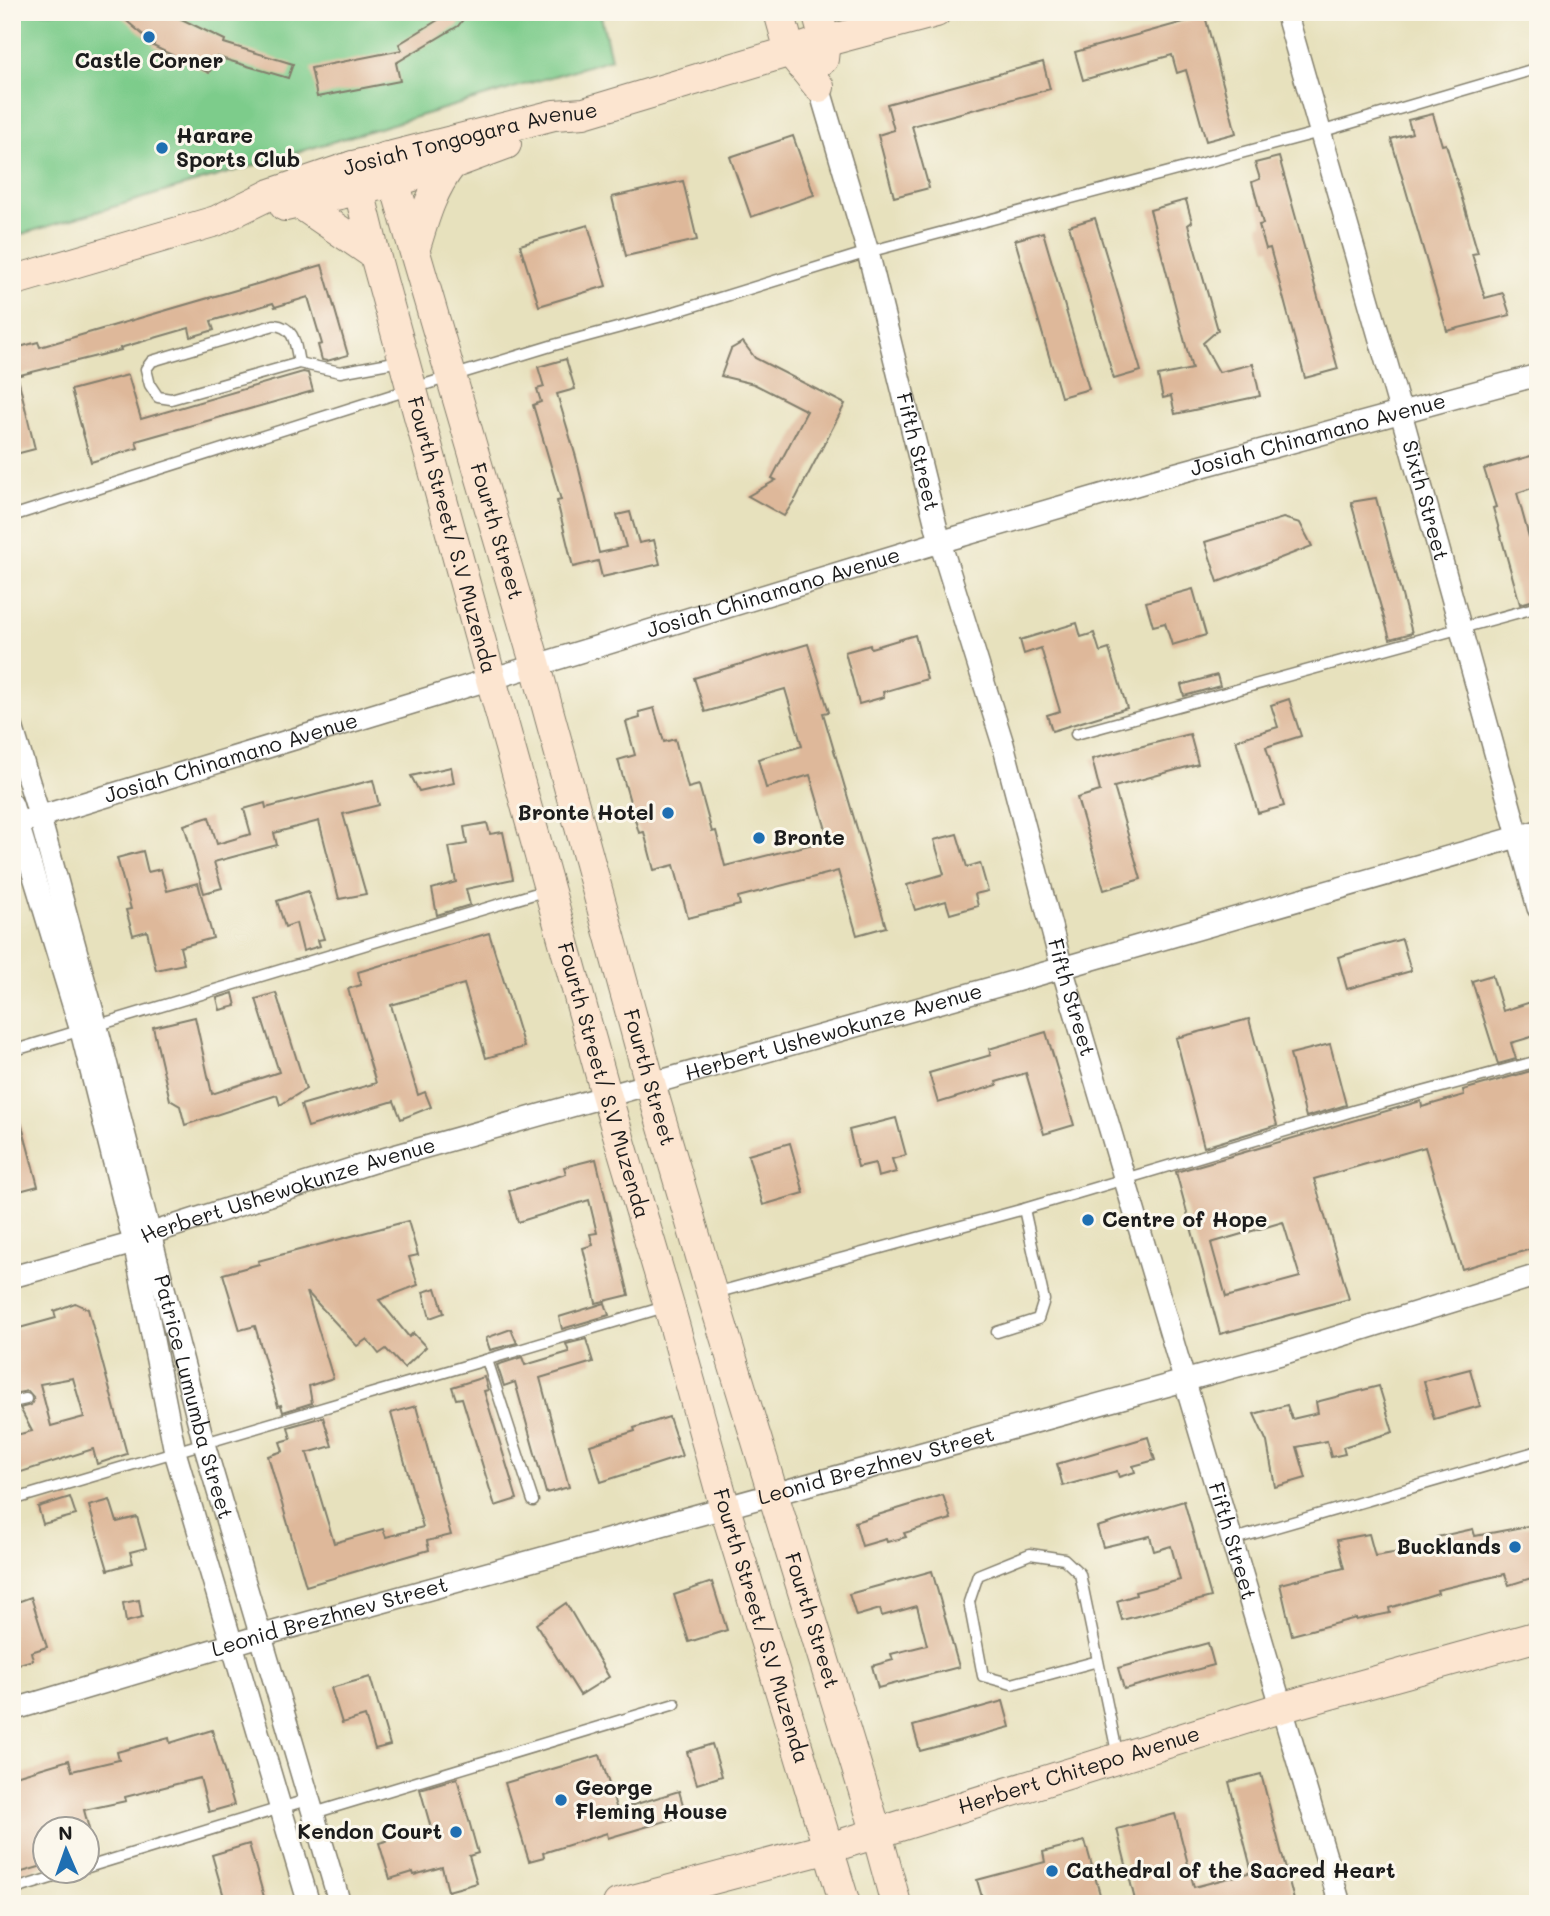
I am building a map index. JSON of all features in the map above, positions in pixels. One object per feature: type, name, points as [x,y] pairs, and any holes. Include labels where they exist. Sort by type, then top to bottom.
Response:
[{"type":"main road","name":"Fifth Street","points":[[779,12],[790,51],[819,87]]},
{"type":"main road","name":"Fifth Street","points":[[817,12],[825,41],[819,87]]},
{"type":"main road","name":"Josiah Tongogara Avenue","points":[[391,170],[554,115],[584,113],[790,51],[936,12]]},
{"type":"main road","points":[[216,220],[299,203],[356,179],[391,170],[452,164],[559,125],[584,113]]},
{"type":"main road","points":[[415,248],[432,197],[440,179],[452,164]]},
{"type":"main road","name":"Fourth Street","points":[[391,170],[536,666],[650,1083],[896,1904]]},
{"type":"main road","name":"Josiah Tongogara Avenue","points":[[12,281],[216,220],[271,194],[356,179]]},
{"type":"main road","points":[[356,179],[375,255]]},
{"type":"main road","points":[[299,203],[375,255]]},
{"type":"main road","name":"Fourth Street/ S.V Muzenda","points":[[375,255],[607,1094],[725,1507],[845,1904]]},
{"type":"main road","name":"Herbert Chitepo Avenue","points":[[618,1904],[830,1848],[1280,1708],[1538,1636]]},
{"type":"street","name":"Sixth Street","points":[[1286,12],[1401,413],[1538,908]]},
{"type":"street","name":"Fifth Street","points":[[819,87],[868,252],[940,542],[1003,744],[1062,968],[1182,1380],[1340,1904]]},
{"type":"street","name":"Josiah Chinamano Avenue","points":[[14,818],[40,818],[940,542],[1170,475],[1538,375]]},
{"type":"street","name":"Patrice Lumumba Street","points":[[12,726],[40,818],[141,1238],[341,1904]]},
{"type":"street","name":"Patrice Lumumba Street","points":[[14,818],[89,1029]]},
{"type":"street","name":"Herbert Ushewokunze Avenue","points":[[12,1277],[376,1161],[1538,831]]},
{"type":"street","name":"Patrice Lumumba Street","points":[[141,1238],[175,1452],[309,1904]]},
{"type":"street","name":"Leonid Brezhnev Street","points":[[12,1710],[262,1635],[1285,1353],[1538,1275]]},
{"type":"lane","points":[[12,516],[413,388],[658,317],[868,252],[1320,132],[1538,68]]},
{"type":"lane","points":[[299,363],[291,330],[274,325],[152,361],[146,369],[150,385],[158,397],[171,399],[299,363],[340,372],[405,360]]},
{"type":"lane","points":[[1076,734],[1538,607]]},
{"type":"lane","points":[[12,1051],[550,889]]},
{"type":"lane","points":[[712,1294],[1024,1209],[1356,1110],[1538,1061]]},
{"type":"lane","points":[[997,1332],[1038,1319],[1044,1300],[1024,1209]]},
{"type":"lane","points":[[12,1500],[669,1306]]},
{"type":"lane","points":[[487,1360],[533,1501]]},
{"type":"lane","points":[[12,1402],[26,1399]]},
{"type":"lane","points":[[1231,1540],[1538,1451]]},
{"type":"lane","points":[[1098,1661],[1012,1684],[983,1676],[969,1601],[978,1575],[1030,1554],[1064,1559],[1080,1574],[1098,1661],[1118,1758]]},
{"type":"lane","points":[[102,1863],[281,1807],[312,1806],[675,1704]]},
{"type":"lane","points":[[12,1890],[33,1884]]},
{"type":"green space","name":"Harare Sports Club","points":[[12,12],[600,12],[611,59],[12,237]]},
{"type":"building","points":[[116,12],[167,12],[225,40],[224,43],[293,64],[288,78],[217,57],[209,73],[153,46],[154,44]]},
{"type":"building","points":[[451,12],[469,12],[458,26],[396,63],[400,81],[317,97],[311,68],[402,50],[399,44]]},
{"type":"building","points":[[1205,16],[1236,133],[1206,141],[1186,70],[1177,73],[1172,55],[1083,80],[1075,52]]},
{"type":"building","points":[[1043,62],[1050,89],[912,126],[929,188],[894,197],[878,135],[894,130],[887,104]]},
{"type":"building","points":[[1433,114],[1442,145],[1446,144],[1478,253],[1472,254],[1485,298],[1503,293],[1510,315],[1447,331],[1391,139],[1412,133],[1408,120]]},
{"type":"building","points":[[793,136],[814,195],[751,217],[730,157]]},
{"type":"building","points":[[1279,157],[1338,369],[1305,378],[1270,248],[1266,249],[1259,225],[1263,224],[1252,182],[1260,179],[1255,163]]},
{"type":"building","points":[[683,181],[697,240],[626,256],[612,197]]},
{"type":"building","points":[[1186,200],[1192,222],[1188,225],[1218,330],[1203,343],[1219,372],[1253,364],[1260,396],[1175,414],[1171,396],[1163,398],[1158,376],[1192,369],[1150,210]]},
{"type":"building","points":[[1095,218],[1141,371],[1114,379],[1069,226]]},
{"type":"building","points":[[588,225],[606,286],[539,306],[520,245]]},
{"type":"building","points":[[1043,232],[1089,389],[1061,397],[1015,240]]},
{"type":"building","points":[[322,265],[348,355],[322,360],[318,345],[322,344],[308,297],[275,307],[273,303],[211,321],[214,330],[191,337],[189,328],[120,348],[121,350],[12,377],[12,349],[38,342],[40,347]]},
{"type":"building","points":[[743,342],[755,358],[845,404],[784,516],[748,496],[776,480],[772,478],[807,411],[754,384],[721,376],[731,349]]},
{"type":"building","points":[[566,359],[575,389],[557,394],[576,457],[599,553],[626,547],[617,515],[630,512],[639,543],[654,540],[660,564],[602,577],[598,561],[573,567],[557,501],[561,500],[533,405],[541,402],[537,389],[544,387],[538,367]]},
{"type":"building","points":[[303,372],[308,373],[313,391],[136,441],[138,448],[91,462],[71,390],[128,375],[141,419]]},
{"type":"building","points":[[18,378],[35,449],[12,455],[12,379]]},
{"type":"building","points":[[1538,454],[1538,486],[1517,493],[1538,570],[1538,599],[1520,604],[1484,469]]},
{"type":"building","points":[[1376,498],[1412,633],[1390,639],[1351,502]]},
{"type":"building","points":[[1283,518],[1300,523],[1312,546],[1218,582],[1205,542]]},
{"type":"building","points":[[1193,589],[1206,635],[1172,645],[1165,623],[1153,626],[1146,602]]},
{"type":"building","points":[[1077,623],[1081,637],[1094,633],[1100,652],[1109,649],[1127,708],[1052,731],[1047,715],[1060,711],[1041,648],[1024,654],[1020,640]]},
{"type":"building","points":[[915,635],[927,679],[883,692],[884,697],[859,704],[845,652],[870,645],[871,648]]},
{"type":"building","points":[[808,644],[829,712],[823,713],[886,927],[857,935],[838,871],[738,897],[740,905],[688,918],[674,865],[654,870],[644,832],[639,833],[618,760],[635,755],[626,722],[640,718],[639,712],[654,708],[664,742],[675,739],[688,788],[699,785],[712,832],[716,831],[725,866],[829,840],[810,775],[766,788],[758,759],[802,746],[785,689],[705,712],[694,678]]},
{"type":"building","points":[[1217,675],[1220,686],[1184,696],[1181,685]]},
{"type":"building","points":[[1289,699],[1301,736],[1266,747],[1284,806],[1258,813],[1236,740],[1278,727],[1271,705]]},
{"type":"building","points":[[1190,734],[1198,764],[1114,787],[1141,879],[1104,890],[1077,798],[1100,791],[1092,759]]},
{"type":"building","points":[[451,767],[454,783],[419,791],[411,776]]},
{"type":"building","points":[[373,780],[379,805],[343,814],[366,894],[339,899],[319,821],[274,833],[277,845],[214,862],[222,888],[204,893],[184,825],[209,817],[217,844],[251,834],[244,809],[265,803],[266,808]]},
{"type":"building","points":[[487,823],[490,834],[503,832],[513,879],[466,889],[470,905],[437,915],[432,889],[456,882],[449,847],[467,844],[464,827]]},
{"type":"building","points":[[957,834],[967,867],[980,863],[988,891],[975,894],[978,906],[950,914],[946,901],[915,910],[907,885],[944,874],[934,840]]},
{"type":"building","points":[[143,851],[148,872],[161,869],[167,891],[198,883],[213,938],[180,947],[184,964],[156,970],[147,931],[133,935],[126,910],[131,909],[117,858]]},
{"type":"building","points":[[308,891],[324,939],[318,940],[320,946],[303,951],[296,923],[285,927],[277,901]]},
{"type":"building","points":[[489,933],[524,1047],[486,1058],[464,984],[391,1005],[418,1095],[425,1092],[431,1107],[401,1119],[394,1101],[308,1127],[301,1105],[376,1083],[348,989],[361,985],[358,972]]},
{"type":"building","points":[[1402,939],[1411,971],[1347,989],[1338,957]]},
{"type":"building","points":[[1492,975],[1503,1011],[1531,1002],[1538,1023],[1538,1035],[1511,1043],[1516,1059],[1498,1064],[1472,981]]},
{"type":"building","points":[[233,993],[236,1006],[220,1010],[217,998]]},
{"type":"building","points":[[276,993],[306,1089],[280,1105],[277,1095],[185,1125],[180,1106],[170,1100],[153,1027],[195,1017],[212,1094],[279,1072],[256,999]]},
{"type":"building","points":[[1249,1019],[1277,1125],[1204,1147],[1176,1038]]},
{"type":"building","points":[[1046,1032],[1074,1125],[1044,1134],[1026,1073],[938,1103],[929,1073],[991,1055],[989,1049]]},
{"type":"building","points":[[1330,1044],[1346,1105],[1306,1117],[1290,1054]]},
{"type":"building","points":[[1538,1069],[1538,1247],[1462,1269],[1425,1147],[1314,1179],[1349,1299],[1220,1334],[1176,1172],[1421,1101],[1422,1107],[1464,1095],[1463,1090]],"holes":[[[1283,1222],[1300,1277],[1226,1297],[1211,1243]]]},
{"type":"building","points":[[17,1107],[38,1186],[12,1193],[12,1108]]},
{"type":"building","points":[[896,1118],[906,1155],[892,1159],[896,1172],[878,1177],[875,1163],[858,1167],[849,1130]]},
{"type":"building","points":[[790,1143],[804,1193],[763,1205],[748,1155]]},
{"type":"building","points":[[596,1159],[629,1295],[596,1303],[583,1248],[593,1245],[590,1234],[597,1233],[589,1200],[518,1222],[509,1191],[566,1174],[564,1167]]},
{"type":"building","points":[[408,1221],[418,1255],[409,1257],[418,1285],[379,1300],[409,1337],[413,1333],[426,1347],[404,1368],[386,1349],[379,1354],[367,1339],[357,1346],[307,1292],[333,1378],[309,1386],[312,1403],[283,1412],[281,1405],[278,1406],[255,1326],[240,1330],[223,1274],[259,1264],[258,1261]]},
{"type":"building","points":[[436,1288],[444,1313],[430,1318],[423,1292]]},
{"type":"building","points":[[75,1303],[88,1309],[127,1454],[97,1464],[93,1449],[12,1475],[12,1436],[32,1431],[20,1408],[31,1405],[34,1398],[28,1391],[12,1394],[12,1330],[56,1318],[54,1311]],"holes":[[[73,1378],[84,1417],[51,1426],[40,1384]]]},
{"type":"building","points":[[605,1303],[609,1315],[562,1329],[559,1317]]},
{"type":"building","points":[[511,1329],[517,1343],[490,1350],[486,1338]]},
{"type":"building","points":[[586,1339],[593,1362],[540,1378],[569,1487],[546,1493],[515,1382],[504,1386],[497,1365],[522,1357],[525,1365],[532,1363],[569,1352],[566,1344]]},
{"type":"building","points":[[1470,1369],[1480,1406],[1434,1419],[1424,1381]]},
{"type":"building","points":[[484,1377],[488,1390],[484,1391],[517,1499],[495,1506],[462,1398],[456,1399],[452,1387]]},
{"type":"building","points":[[1379,1386],[1393,1432],[1343,1447],[1345,1454],[1331,1457],[1327,1441],[1297,1447],[1306,1478],[1275,1487],[1267,1442],[1254,1414],[1287,1405],[1292,1419],[1318,1413],[1316,1402]]},
{"type":"building","points":[[416,1406],[451,1535],[427,1541],[429,1550],[306,1586],[268,1456],[283,1451],[280,1442],[291,1439],[288,1427],[323,1417],[332,1446],[307,1453],[334,1543],[383,1529],[386,1537],[423,1527],[391,1413]]},
{"type":"building","points":[[669,1417],[682,1456],[601,1482],[590,1445]]},
{"type":"building","points":[[1148,1437],[1155,1460],[1133,1466],[1135,1472],[1119,1477],[1117,1471],[1063,1486],[1057,1464]]},
{"type":"building","points":[[943,1495],[951,1519],[904,1533],[906,1537],[862,1546],[855,1522]]},
{"type":"building","points":[[70,1497],[76,1515],[43,1524],[38,1507]]},
{"type":"building","points":[[110,1500],[117,1522],[137,1517],[146,1548],[130,1552],[133,1563],[108,1570],[89,1506]]},
{"type":"building","points":[[1184,1501],[1211,1597],[1122,1620],[1117,1601],[1136,1595],[1135,1592],[1180,1580],[1171,1546],[1154,1551],[1150,1536],[1103,1547],[1097,1527]]},
{"type":"building","points":[[1538,1524],[1538,1576],[1509,1585],[1505,1574],[1437,1590],[1438,1593],[1389,1608],[1390,1613],[1356,1618],[1292,1635],[1280,1584],[1344,1568],[1337,1540],[1369,1534],[1375,1556],[1405,1551],[1408,1555],[1440,1548],[1437,1537],[1473,1529],[1475,1536]]},
{"type":"building","points":[[932,1571],[959,1667],[878,1688],[872,1666],[893,1660],[891,1654],[927,1645],[917,1606],[882,1616],[880,1609],[856,1616],[849,1594]]},
{"type":"building","points":[[712,1582],[727,1630],[689,1642],[674,1595]]},
{"type":"building","points":[[31,1597],[47,1647],[31,1652],[33,1660],[12,1666],[12,1604]]},
{"type":"building","points":[[139,1600],[142,1618],[126,1622],[123,1603]]},
{"type":"building","points":[[566,1603],[609,1677],[580,1695],[536,1624]]},
{"type":"building","points":[[1208,1643],[1214,1665],[1124,1689],[1118,1668]]},
{"type":"building","points":[[370,1677],[390,1745],[375,1749],[365,1716],[342,1723],[331,1688]]},
{"type":"building","points":[[1003,1701],[1010,1727],[920,1751],[913,1726]]},
{"type":"building","points":[[212,1730],[234,1805],[209,1812],[200,1778],[125,1797],[126,1801],[84,1810],[85,1814],[32,1814],[32,1869],[12,1875],[12,1777],[69,1760],[72,1771],[119,1760],[117,1752],[169,1738],[170,1743]]},
{"type":"building","points":[[712,1744],[722,1776],[697,1784],[687,1752]]},
{"type":"building","name":"George Fleming House","points":[[600,1755],[617,1810],[679,1791],[686,1815],[608,1838],[607,1833],[543,1853],[544,1857],[529,1861],[505,1783]]},
{"type":"building","points":[[1261,1774],[1295,1904],[1227,1904],[1227,1899],[1208,1904],[1136,1904],[1117,1829],[1175,1814],[1194,1887],[1252,1872],[1229,1782]]},
{"type":"building","points":[[457,1778],[478,1853],[469,1856],[477,1883],[448,1891],[442,1867],[390,1879],[379,1843],[431,1828],[420,1789]]},
{"type":"building","name":"Cathedral of the Sacred Heart","points":[[1085,1841],[1101,1898],[1082,1904],[1059,1904],[1057,1898],[1035,1904],[984,1904],[977,1880],[1045,1862],[1043,1852]]},
{"type":"building","points":[[249,1844],[266,1904],[226,1904],[212,1855]]},
{"type":"place","name":"Castle Corner","points":[[149,37]]},
{"type":"place","name":"Harare Sports Club","points":[[162,148]]},
{"type":"place","name":"Bronte Hotel","points":[[668,813]]},
{"type":"place","name":"Bronte","points":[[759,838]]},
{"type":"place","name":"Centre of Hope","points":[[1088,1220]]},
{"type":"place","name":"Bucklands","points":[[1515,1547]]},
{"type":"place","name":"George Fleming House","points":[[561,1800]]},
{"type":"place","name":"Kendon Court","points":[[456,1832]]},
{"type":"place","name":"Cathedral of the Sacred Heart","points":[[1052,1871]]}]
